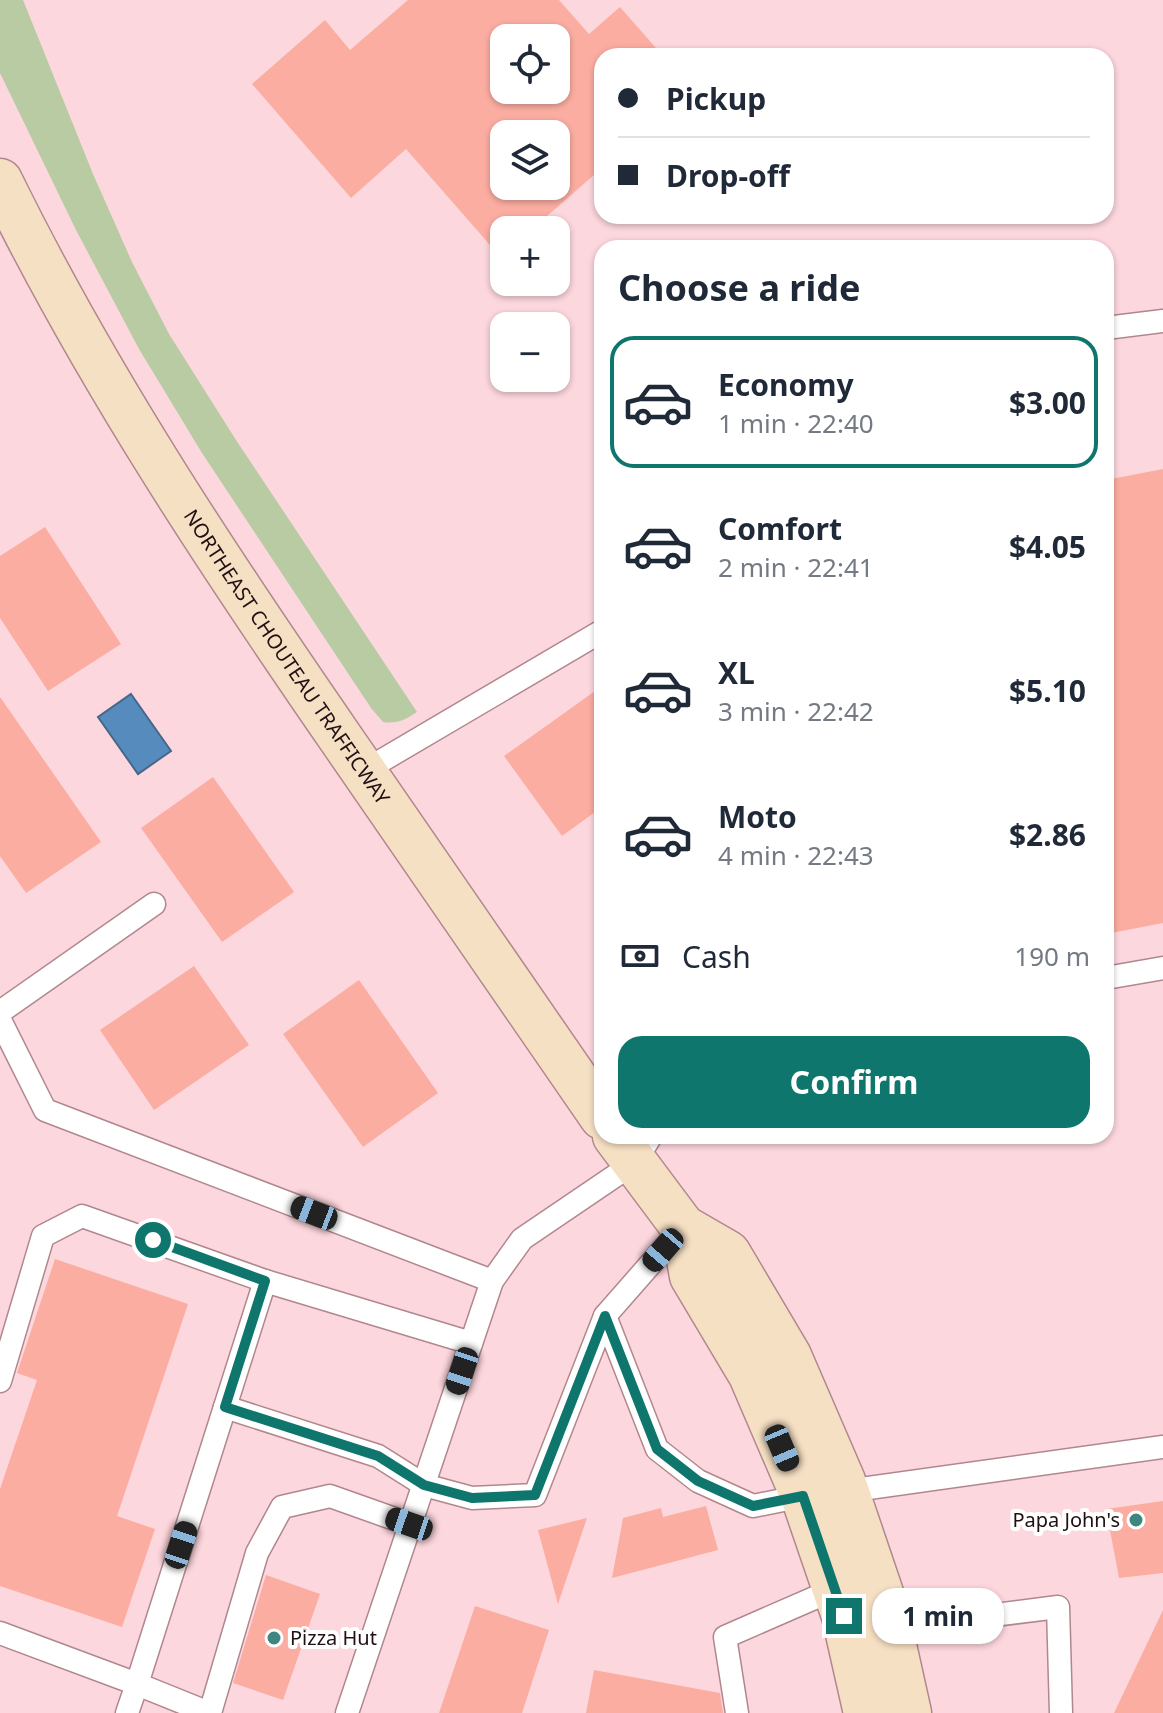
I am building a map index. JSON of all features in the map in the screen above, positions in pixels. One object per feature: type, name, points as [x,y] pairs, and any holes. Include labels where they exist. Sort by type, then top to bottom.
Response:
[{"type":"main road","name":"NORTHEAST CHOUTEAU TRAFFICWAY","points":[[0,181],[72,318],[163,473],[246,600],[594,1105]]},
{"type":"main road","points":[[633,1145],[683,1227],[692,1276],[751,1375],[803,1496],[844,1616],[866,1713]]},
{"type":"main road","points":[[683,1227],[728,1253],[789,1356],[847,1491],[885,1605],[909,1713]]},
{"type":"lane","points":[[1114,327],[1163,321]]},
{"type":"lane","points":[[364,771],[594,636]]},
{"type":"lane","points":[[0,1012],[154,904]]},
{"type":"lane","points":[[1114,977],[1163,968]]},
{"type":"lane","points":[[0,1020],[45,1110],[492,1281]]},
{"type":"lane","points":[[347,1713],[492,1281],[522,1239],[633,1145]]},
{"type":"lane","points":[[0,1381],[43,1236],[82,1216],[265,1281],[471,1343]]},
{"type":"lane","points":[[225,1407],[378,1456],[424,1485],[472,1498],[535,1495],[605,1316],[683,1227]]},
{"type":"lane","points":[[127,1713],[265,1281]]},
{"type":"lane","points":[[605,1316],[657,1449],[698,1481],[753,1506],[803,1496]]},
{"type":"lane","points":[[847,1491],[1163,1447]]},
{"type":"lane","points":[[0,1633],[210,1713],[257,1553],[282,1507],[330,1496],[409,1524]]},
{"type":"lane","points":[[737,1713],[725,1637],[835,1589]]},
{"type":"lane","points":[[891,1628],[1058,1607],[1061,1713]]},
{"type":"green space","points":[[0,0],[23,0],[93,174],[132,262],[169,334],[417,712],[409,717],[397,722],[383,722],[371,708],[202,453],[139,349],[76,230],[0,73]]},
{"type":"water","points":[[131,694],[171,751],[138,774],[98,717]]},
{"type":"building","points":[[408,0],[559,0],[589,34],[620,7],[656,48],[594,48],[594,175],[570,196],[570,120],[490,120],[490,200],[565,200],[547,216],[490,216],[490,245],[406,149],[351,198],[252,84],[325,20],[350,50]]},
{"type":"building","points":[[1163,469],[1163,923],[1114,932],[1114,478]]},
{"type":"building","points":[[45,527],[121,644],[48,691],[0,618],[0,556]]},
{"type":"building","points":[[594,692],[594,813],[562,836],[504,756]]},
{"type":"building","points":[[0,697],[101,842],[26,893],[0,856]]},
{"type":"building","points":[[213,777],[294,892],[222,942],[141,828]]},
{"type":"building","points":[[194,966],[249,1045],[154,1110],[100,1030]]},
{"type":"building","points":[[359,980],[438,1093],[363,1147],[283,1034]]},
{"type":"building","points":[[55,1259],[188,1304],[117,1516],[155,1529],[122,1627],[0,1586],[0,1489],[37,1380],[17,1373]]},
{"type":"building","points":[[1163,1501],[1163,1573],[1119,1578],[1106,1509]]},
{"type":"building","points":[[706,1506],[718,1550],[612,1578],[623,1518],[661,1508],[663,1517]]},
{"type":"building","points":[[587,1518],[558,1604],[538,1530]]},
{"type":"building","name":"Pizza Hut","points":[[266,1575],[320,1594],[283,1700],[233,1683]]},
{"type":"building","points":[[475,1606],[549,1630],[522,1713],[439,1713]]},
{"type":"building","points":[[1163,1610],[1163,1713],[1114,1713]]},
{"type":"building","points":[[594,1670],[720,1693],[723,1713],[586,1713]]},
{"type":"place","name":"Papa John's","points":[[1136,1520]]},
{"type":"place","name":"Pizza Hut","points":[[274,1638]]},
{"type":"route","points":[[153,1240],[265,1281],[225,1407],[378,1456],[424,1485],[472,1498],[535,1495],[605,1316],[657,1449],[698,1481],[753,1506],[803,1496],[844,1616]]}]
